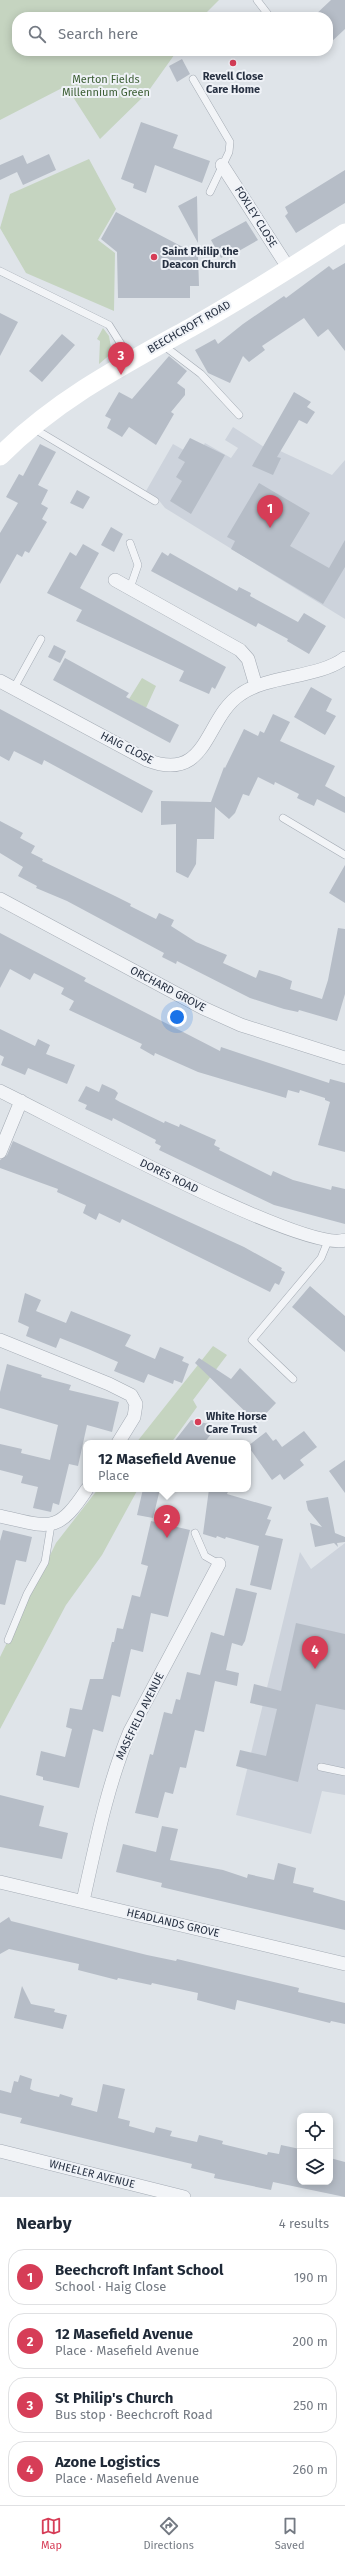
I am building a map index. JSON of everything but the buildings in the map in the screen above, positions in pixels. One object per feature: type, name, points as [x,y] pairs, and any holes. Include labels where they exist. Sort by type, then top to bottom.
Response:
[{"type":"main road","name":"BEECHCROFT ROAD","points":[[0,456],[62,402],[131,360],[289,269],[345,233]]},
{"type":"street","name":"FOXLEY CLOSE","points":[[222,166],[289,269]]},
{"type":"street","points":[[115,580],[240,650],[248,659],[256,686]]},
{"type":"street","name":"HAIG CLOSE","points":[[0,681],[147,760],[170,766],[181,764],[196,755],[232,701],[256,686],[289,678],[345,658]]},
{"type":"street","name":"ORCHARD GROVE","points":[[0,899],[203,1008],[241,1025],[345,1058]]},
{"type":"street","name":"DORES ROAD","points":[[0,1091],[246,1213],[328,1241],[345,1240]]},
{"type":"street","points":[[0,1152],[21,1101]]},
{"type":"street","points":[[0,1340],[109,1384],[131,1395],[136,1404],[134,1417],[120,1440]]},
{"type":"street","points":[[0,1516],[35,1524],[51,1525],[68,1517],[86,1492]]},
{"type":"street","name":"MASEFIELD AVENUE","points":[[83,1901],[108,1792],[119,1759],[137,1717],[219,1564]]},
{"type":"street","name":"HEADLANDS GROVE","points":[[0,1882],[345,1964]]},
{"type":"street","name":"WHEELER AVENUE","points":[[0,2151],[184,2197]]},
{"type":"lane","points":[[257,0],[266,12]]},
{"type":"lane","points":[[193,79],[230,142],[229,152],[210,192]]},
{"type":"lane","points":[[0,271],[109,325],[131,360]]},
{"type":"lane","points":[[161,344],[201,374],[239,415]]},
{"type":"lane","points":[[32,427],[155,501]]},
{"type":"lane","points":[[130,543],[138,564],[130,588]]},
{"type":"lane","points":[[14,688],[41,639]]},
{"type":"lane","points":[[283,818],[345,855]]},
{"type":"lane","points":[[294,1379],[252,1340],[321,1258],[328,1241]]},
{"type":"lane","points":[[8,1640],[27,1594],[45,1562],[51,1525]]},
{"type":"lane","points":[[195,1533],[205,1556],[219,1564]]},
{"type":"lane","points":[[321,1767],[345,1772]]},
{"type":"shaded area","points":[[233,427],[264,447],[278,450],[332,475],[345,460],[345,619],[165,508],[157,498],[146,491],[173,444],[196,457],[205,443],[231,458],[238,448],[225,440]]},
{"type":"shaded area","points":[[345,1543],[345,1795],[322,1791],[311,1834],[236,1815],[300,1552],[311,1569]]},
{"type":"green space","name":"Merton Fields Millennium Green","points":[[0,0],[219,0],[207,12],[12,12],[12,56],[173,56],[147,93],[100,139],[66,86],[0,120]]},
{"type":"green space","points":[[89,159],[116,209],[98,240],[115,253],[114,311],[26,273],[0,228],[10,194]]},
{"type":"green space","points":[[103,328],[109,336],[112,353],[99,364],[100,341],[97,339]]},
{"type":"green space","points":[[142,678],[156,686],[146,708],[129,699]]},
{"type":"green space","points":[[213,1346],[227,1355],[193,1400],[197,1407],[173,1440],[138,1440]]},
{"type":"green space","points":[[96,1492],[136,1492],[102,1555],[66,1605],[0,1729],[0,1657],[56,1543]]},
{"type":"place","name":"Revell Close Care Home","points":[[233,63]]},
{"type":"place","name":"Saint Philip the Deacon Church","points":[[154,257]]},
{"type":"place","name":"St Philip's Church","points":[[121,375]]},
{"type":"place","name":"Beechcroft Infant School","points":[[270,528]]},
{"type":"place","name":"White Horse Care Trust","points":[[198,1422]]},
{"type":"place","name":"12 Masefield Avenue","points":[[167,1538]]},
{"type":"place","name":"Azone Logistics","points":[[315,1669]]}]
